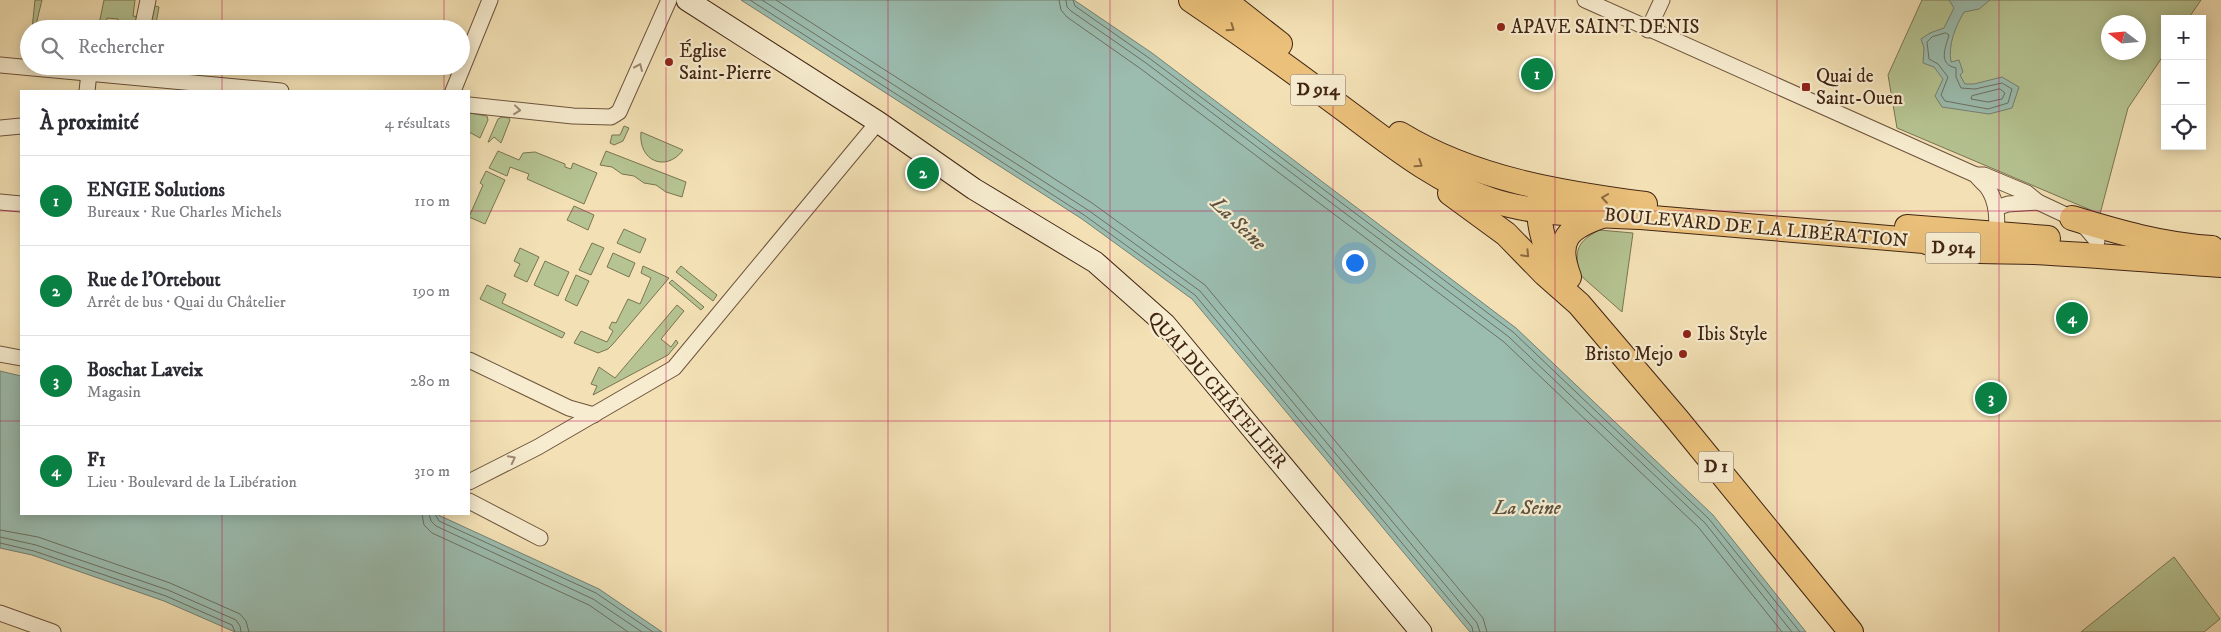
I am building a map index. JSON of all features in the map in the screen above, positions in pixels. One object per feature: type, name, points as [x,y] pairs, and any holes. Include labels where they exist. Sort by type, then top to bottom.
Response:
[{"type":"main road","name":"D 914","points":[[1191,0],[1288,67],[1423,166],[1446,180]]},
{"type":"main road","name":"D 914","points":[[1224,0],[1293,54],[1411,140],[1462,165],[1541,186]]},
{"type":"main road","name":"BOULEVARD DE LA LIBÉRATION","points":[[1446,180],[1491,200],[1538,210],[1924,241],[1937,246],[2097,241],[2149,247],[2168,252],[2221,256]]},
{"type":"main road","points":[[1446,180],[1449,192],[1506,234],[1517,181]]},
{"type":"main road","name":"BOULEVARD DE LA LIBÉRATION","points":[[1541,186],[1688,210],[1996,243],[2078,254],[2221,265]]},
{"type":"main road","name":"D 1","points":[[1541,186],[1538,210],[1542,239],[1551,260],[1579,304],[1677,419],[1851,632]]},
{"type":"main road","points":[[1579,304],[1562,260],[1563,246],[1572,230],[1584,222],[1604,216]]},
{"type":"main road","points":[[2072,218],[2139,238],[2174,245],[2221,249]]},
{"type":"main road","name":"D 1","points":[[1506,234],[1545,274],[1579,304]]},
{"type":"street","points":[[144,20],[148,0]]},
{"type":"street","points":[[470,49],[490,0]]},
{"type":"street","points":[[470,105],[573,116],[610,117],[619,112],[669,0]]},
{"type":"street","name":"QUAI DU CHÂTELIER","points":[[687,0],[878,122],[974,189],[1095,262],[1165,324],[1421,632]]},
{"type":"street","points":[[1585,0],[1648,30],[1976,175],[1987,187],[1996,208],[1996,243]]},
{"type":"street","points":[[1648,30],[1662,0]]},
{"type":"street","points":[[0,65],[20,67]]},
{"type":"street","points":[[87,90],[89,75]]},
{"type":"street","points":[[156,75],[273,90]]},
{"type":"street","points":[[453,90],[460,75]]},
{"type":"street","points":[[470,481],[594,415],[674,368],[878,122]]},
{"type":"street","points":[[0,128],[20,126]]},
{"type":"street","points":[[1976,175],[1984,175],[2027,193],[2038,202],[2072,218],[2087,229],[2097,241]]},
{"type":"street","points":[[0,202],[20,204]]},
{"type":"street","points":[[1996,208],[2008,204],[2038,202]]},
{"type":"street","points":[[0,354],[20,358]]},
{"type":"street","points":[[470,360],[569,408],[594,415]]},
{"type":"street","points":[[470,502],[540,538]]},
{"type":"street","points":[[0,613],[53,632]]},
{"type":"green space","points":[[35,0],[42,0],[37,20],[33,20]]},
{"type":"green space","points":[[104,0],[135,0],[133,16],[139,17],[138,20],[107,18],[107,20],[100,20]]},
{"type":"green space","points":[[1922,0],[2201,0],[2191,15],[2161,15],[2161,59],[2128,108],[2100,214],[1897,128],[1888,75]]},
{"type":"green space","points":[[151,5],[159,7],[157,20],[148,20]]},
{"type":"green space","points":[[470,113],[487,116],[488,120],[480,138],[470,133]]},
{"type":"green space","points":[[502,117],[509,118],[510,120],[501,143],[494,137],[488,142],[498,119]]},
{"type":"green space","points":[[624,126],[629,128],[623,141],[614,145],[610,143],[612,135],[620,135]]},
{"type":"green space","points":[[641,132],[683,150],[669,161],[661,162],[654,160],[648,157],[644,150],[641,142]]},
{"type":"green space","points":[[498,151],[519,160],[523,153],[535,152],[565,164],[565,167],[571,169],[573,163],[597,173],[584,204],[527,179],[529,174],[510,167],[507,176],[489,168]]},
{"type":"green space","points":[[606,151],[686,182],[682,197],[666,192],[656,185],[644,183],[634,176],[622,174],[612,167],[600,165]]},
{"type":"green space","points":[[486,171],[505,180],[485,224],[470,217],[483,185],[480,183]]},
{"type":"green space","points":[[574,206],[594,215],[588,230],[567,220]]},
{"type":"green space","points":[[624,229],[646,239],[640,253],[617,243]]},
{"type":"green space","points":[[1599,230],[1633,233],[1622,312],[1579,274],[1577,258],[1579,248],[1586,239]]},
{"type":"green space","points":[[592,243],[604,248],[591,275],[579,270]]},
{"type":"green space","points":[[520,248],[539,257],[527,282],[514,276],[520,264],[514,261]]},
{"type":"green space","points":[[613,253],[635,263],[629,277],[607,267]]},
{"type":"green space","points":[[545,261],[569,272],[558,296],[534,285]]},
{"type":"green space","points":[[643,266],[669,278],[613,344],[608,349],[598,353],[574,343],[581,331],[607,342],[613,331],[609,328],[612,322],[616,323],[628,299],[640,304],[651,278],[641,273]]},
{"type":"green space","points":[[681,266],[717,295],[713,301],[676,272]]},
{"type":"green space","points":[[576,275],[589,281],[577,306],[565,300]]},
{"type":"green space","points":[[672,280],[704,307],[701,310],[669,283]]},
{"type":"green space","points":[[487,285],[506,294],[502,303],[565,333],[562,338],[480,299]]},
{"type":"green space","points":[[677,305],[684,311],[661,339],[671,347],[676,340],[678,343],[668,355],[593,395],[597,386],[591,384],[599,367],[615,378]]},
{"type":"green space","points":[[2174,557],[2220,619],[2204,632],[2081,632]]},
{"type":"water","name":"La Seine","points":[[741,0],[1074,0],[1152,53],[1516,328],[1713,515],[1806,632],[1470,632],[1192,299],[1082,219]]},
{"type":"water","points":[[1949,0],[1990,0],[1979,9],[1964,12],[1953,36],[1950,49],[1951,62],[1959,60],[1963,72],[1960,75],[1965,84],[1974,84],[2002,77],[2019,87],[2012,108],[1989,114],[1942,107],[1935,96],[1943,79],[1934,67],[1923,63],[1924,48],[1921,39],[1930,33],[1944,28],[1954,8]]},
{"type":"water","points":[[0,371],[20,376],[20,515],[438,515],[599,589],[662,632],[235,632],[164,601],[32,555],[0,548]]},
{"type":"place","name":"APAVE SAINT DENIS","points":[[1501,27]]},
{"type":"place","name":"Église Saint-Pierre","points":[[669,62]]},
{"type":"place","name":"ENGIE Solutions","points":[[1537,74]]},
{"type":"place","name":"Quai de Saint-Ouen","points":[[1806,87]]},
{"type":"place","name":"Rue de l'Ortebout","points":[[923,173]]},
{"type":"place","name":"F1","points":[[2072,318]]},
{"type":"place","name":"Ibis Style","points":[[1687,334]]},
{"type":"place","name":"Bristo Mejo","points":[[1683,354]]},
{"type":"place","name":"Boschat Laveix","points":[[1991,398]]}]
